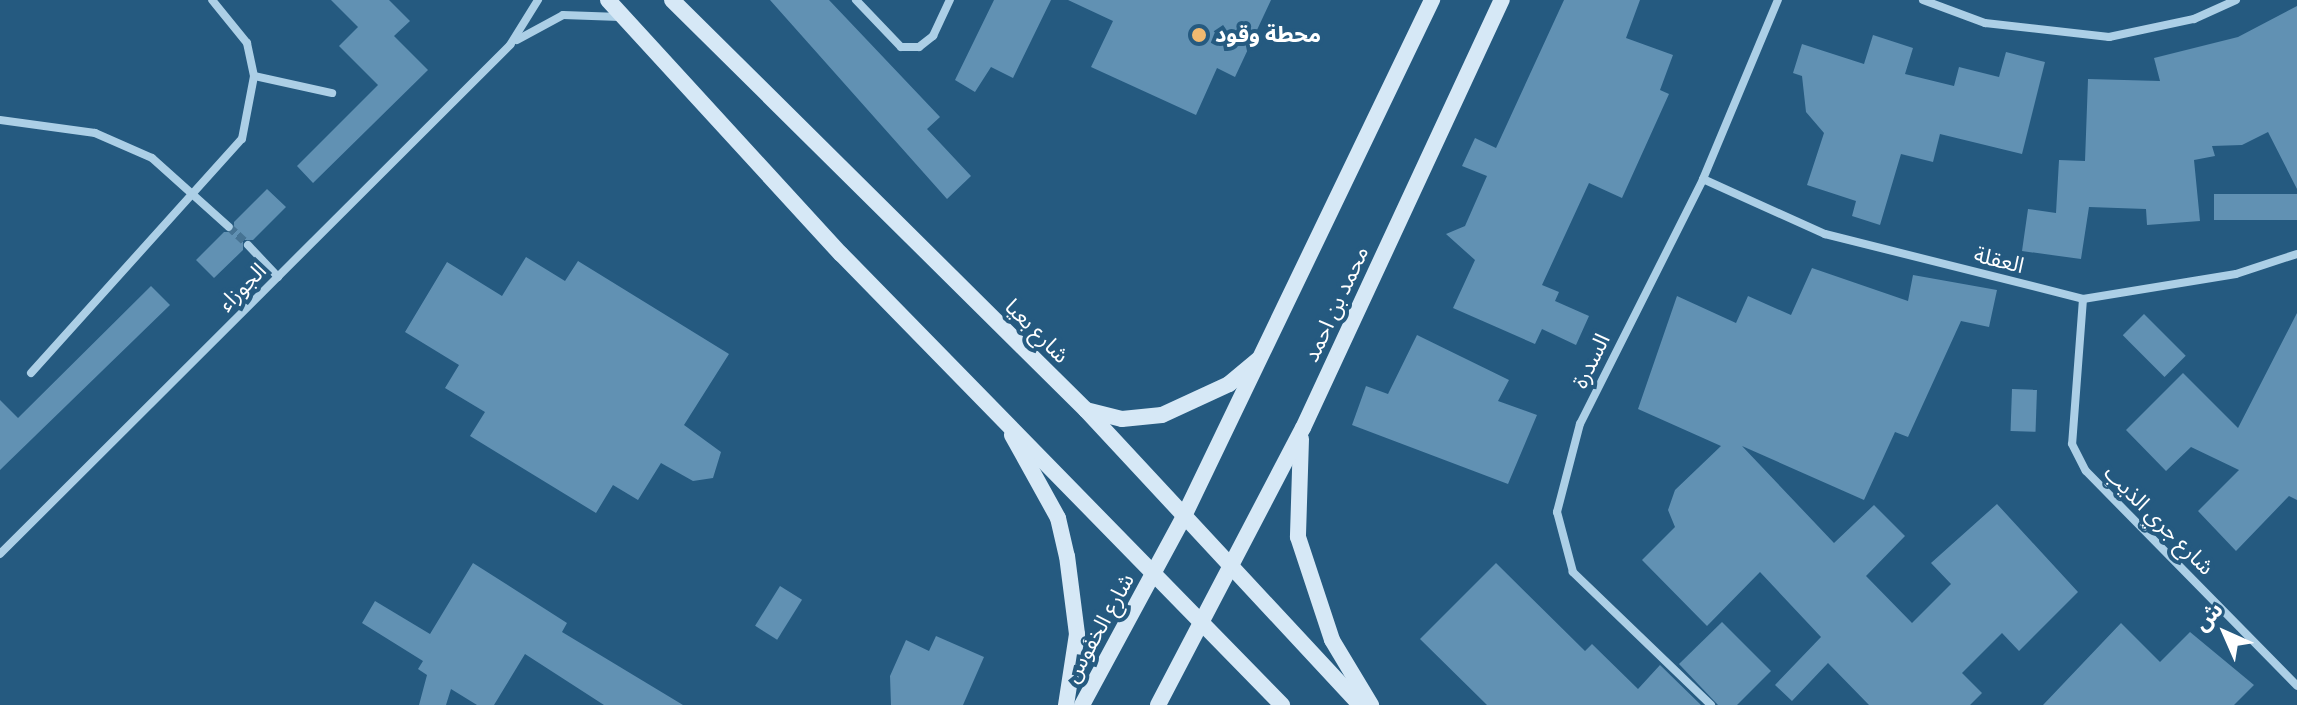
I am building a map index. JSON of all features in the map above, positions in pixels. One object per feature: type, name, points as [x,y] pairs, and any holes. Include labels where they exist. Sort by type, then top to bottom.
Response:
[{"type":"main road","points":[[608,0],[1282,705]]},
{"type":"main road","name":"شارع بعيا","points":[[672,0],[1086,410],[1360,705]]},
{"type":"main road","name":"محمد بن احمد","points":[[1154,573],[1262,356],[1432,0]]},
{"type":"main road","name":"محمد بن احمد","points":[[1204,624],[1303,428],[1502,0]]},
{"type":"main road","points":[[1086,410],[1122,419],[1162,415],[1229,384],[1262,356]]},
{"type":"main road","points":[[994,407],[1058,518],[1067,556],[1077,634],[1066,705]]},
{"type":"main road","points":[[1303,428],[1298,537],[1332,640],[1371,705]]},
{"type":"main road","name":"شارع الخفوس","points":[[1082,705],[1154,573]]},
{"type":"main road","points":[[1158,705],[1204,624]]},
{"type":"street","points":[[31,373],[196,194],[242,139],[254,76],[247,43],[212,0]]},
{"type":"street","points":[[510,45],[538,0]]},
{"type":"street","points":[[856,0],[901,47],[919,47],[950,0]]},
{"type":"street","name":"السدرة","points":[[1711,705],[1573,572],[1557,512],[1580,424],[1703,179],[1778,0]]},
{"type":"street","points":[[1923,0],[1985,23],[2109,37],[2194,19],[2236,0]]},
{"type":"street","points":[[510,45],[563,15],[625,19]]},
{"type":"street","name":"الجوزاء","points":[[0,554],[510,45]]},
{"type":"street","points":[[254,76],[332,93]]},
{"type":"street","points":[[0,120],[95,133],[152,158],[196,194],[229,227]]},
{"type":"street","name":"العقلة","points":[[1703,179],[1825,234],[2083,299],[2236,274],[2297,254]]},
{"type":"street","points":[[248,245],[278,277]]},
{"type":"street","name":"شارع جري الذيب","points":[[2083,299],[2072,444],[2086,471],[2297,686]]},
{"type":"building","points":[[331,0],[389,0],[410,21],[394,36],[428,70],[313,183],[297,166],[378,85],[339,46],[358,27]]},
{"type":"building","points":[[770,0],[829,0],[940,117],[927,129],[971,176],[947,199]]},
{"type":"building","points":[[994,0],[1051,0],[1013,78],[991,67],[975,92],[955,80]]},
{"type":"building","points":[[1068,0],[1271,0],[1235,77],[1217,68],[1196,115],[1091,67],[1113,21]]},
{"type":"building","points":[[1564,0],[1640,0],[1626,38],[1673,55],[1660,90],[1669,94],[1622,198],[1589,183],[1542,285],[1559,292],[1555,301],[1589,316],[1576,345],[1542,329],[1535,344],[1453,308],[1475,260],[1446,234],[1465,226],[1487,176],[1462,166],[1475,138],[1496,148]]},
{"type":"building","points":[[2297,6],[2297,189],[2268,132],[2242,145],[2212,146],[2215,156],[2194,160],[2200,221],[2147,225],[2146,209],[2089,207],[2081,259],[2022,251],[2028,209],[2056,213],[2059,160],[2085,161],[2088,79],[2160,81],[2154,58],[2238,37]]},
{"type":"building","points":[[1873,35],[1913,48],[1905,74],[1954,86],[1959,67],[1999,77],[2006,52],[2045,62],[2022,154],[1940,134],[1933,162],[1901,154],[1880,225],[1852,216],[1856,201],[1807,185],[1824,133],[1806,112],[1802,76],[1793,73],[1802,44],[1864,64]]},
{"type":"building","points":[[267,189],[286,207],[253,240],[243,240],[243,250],[214,278],[196,260],[224,232],[234,232],[234,222]]},
{"type":"building","points":[[2214,194],[2297,194],[2297,220],[2214,220]]},
{"type":"building","points":[[526,257],[565,281],[578,261],[729,354],[684,425],[721,452],[713,478],[693,481],[661,463],[638,500],[613,485],[596,513],[470,436],[485,412],[445,388],[459,365],[405,332],[447,262],[502,296]]},
{"type":"building","points":[[1812,268],[1908,301],[1913,275],[1997,290],[1989,327],[1961,321],[1908,437],[1895,432],[1864,500],[1742,446],[1834,543],[1874,505],[1905,536],[1866,576],[1912,623],[1951,584],[1931,563],[1997,504],[2078,592],[2019,651],[2002,633],[1962,673],[1982,693],[1970,705],[1869,705],[1828,663],[1792,701],[1775,685],[1821,637],[1760,572],[1707,626],[1642,560],[1675,527],[1668,510],[1675,490],[1721,446],[1638,409],[1677,296],[1736,323],[1748,296],[1791,315]]},
{"type":"building","points":[[151,286],[170,305],[0,470],[0,400],[18,418]]},
{"type":"building","points":[[2297,313],[2297,500],[2289,496],[2236,551],[2198,511],[2239,470],[2191,447],[2166,471],[2126,430],[2183,373],[2238,428]]},
{"type":"building","points":[[2144,314],[2186,356],[2165,377],[2123,335]]},
{"type":"building","points":[[1417,335],[1509,380],[1498,401],[1537,415],[1508,484],[1352,425],[1366,386],[1388,394]]},
{"type":"building","points":[[2012,389],[2037,390],[2036,432],[2011,431]]},
{"type":"building","points":[[473,563],[567,623],[562,632],[683,705],[604,705],[525,654],[494,705],[477,705],[451,689],[446,705],[419,705],[427,675],[418,669],[423,661],[362,623],[375,601],[430,634]]},
{"type":"building","points":[[1496,563],[1585,651],[1592,644],[1638,689],[1660,665],[1701,705],[1487,705],[1420,639]]},
{"type":"building","points":[[780,586],[802,600],[777,640],[755,626]]},
{"type":"building","points":[[1722,622],[1771,671],[1737,705],[1718,705],[1679,664]]},
{"type":"building","points":[[2121,623],[2160,662],[2190,632],[2254,685],[2234,705],[2043,705]]},
{"type":"building","points":[[936,636],[984,657],[963,705],[891,705],[890,676],[906,640],[929,651]]},
{"type":"tunnel","points":[[229,227],[248,245]]},
{"type":"place","name":"محطة وقود","points":[[1199,35]]}]
